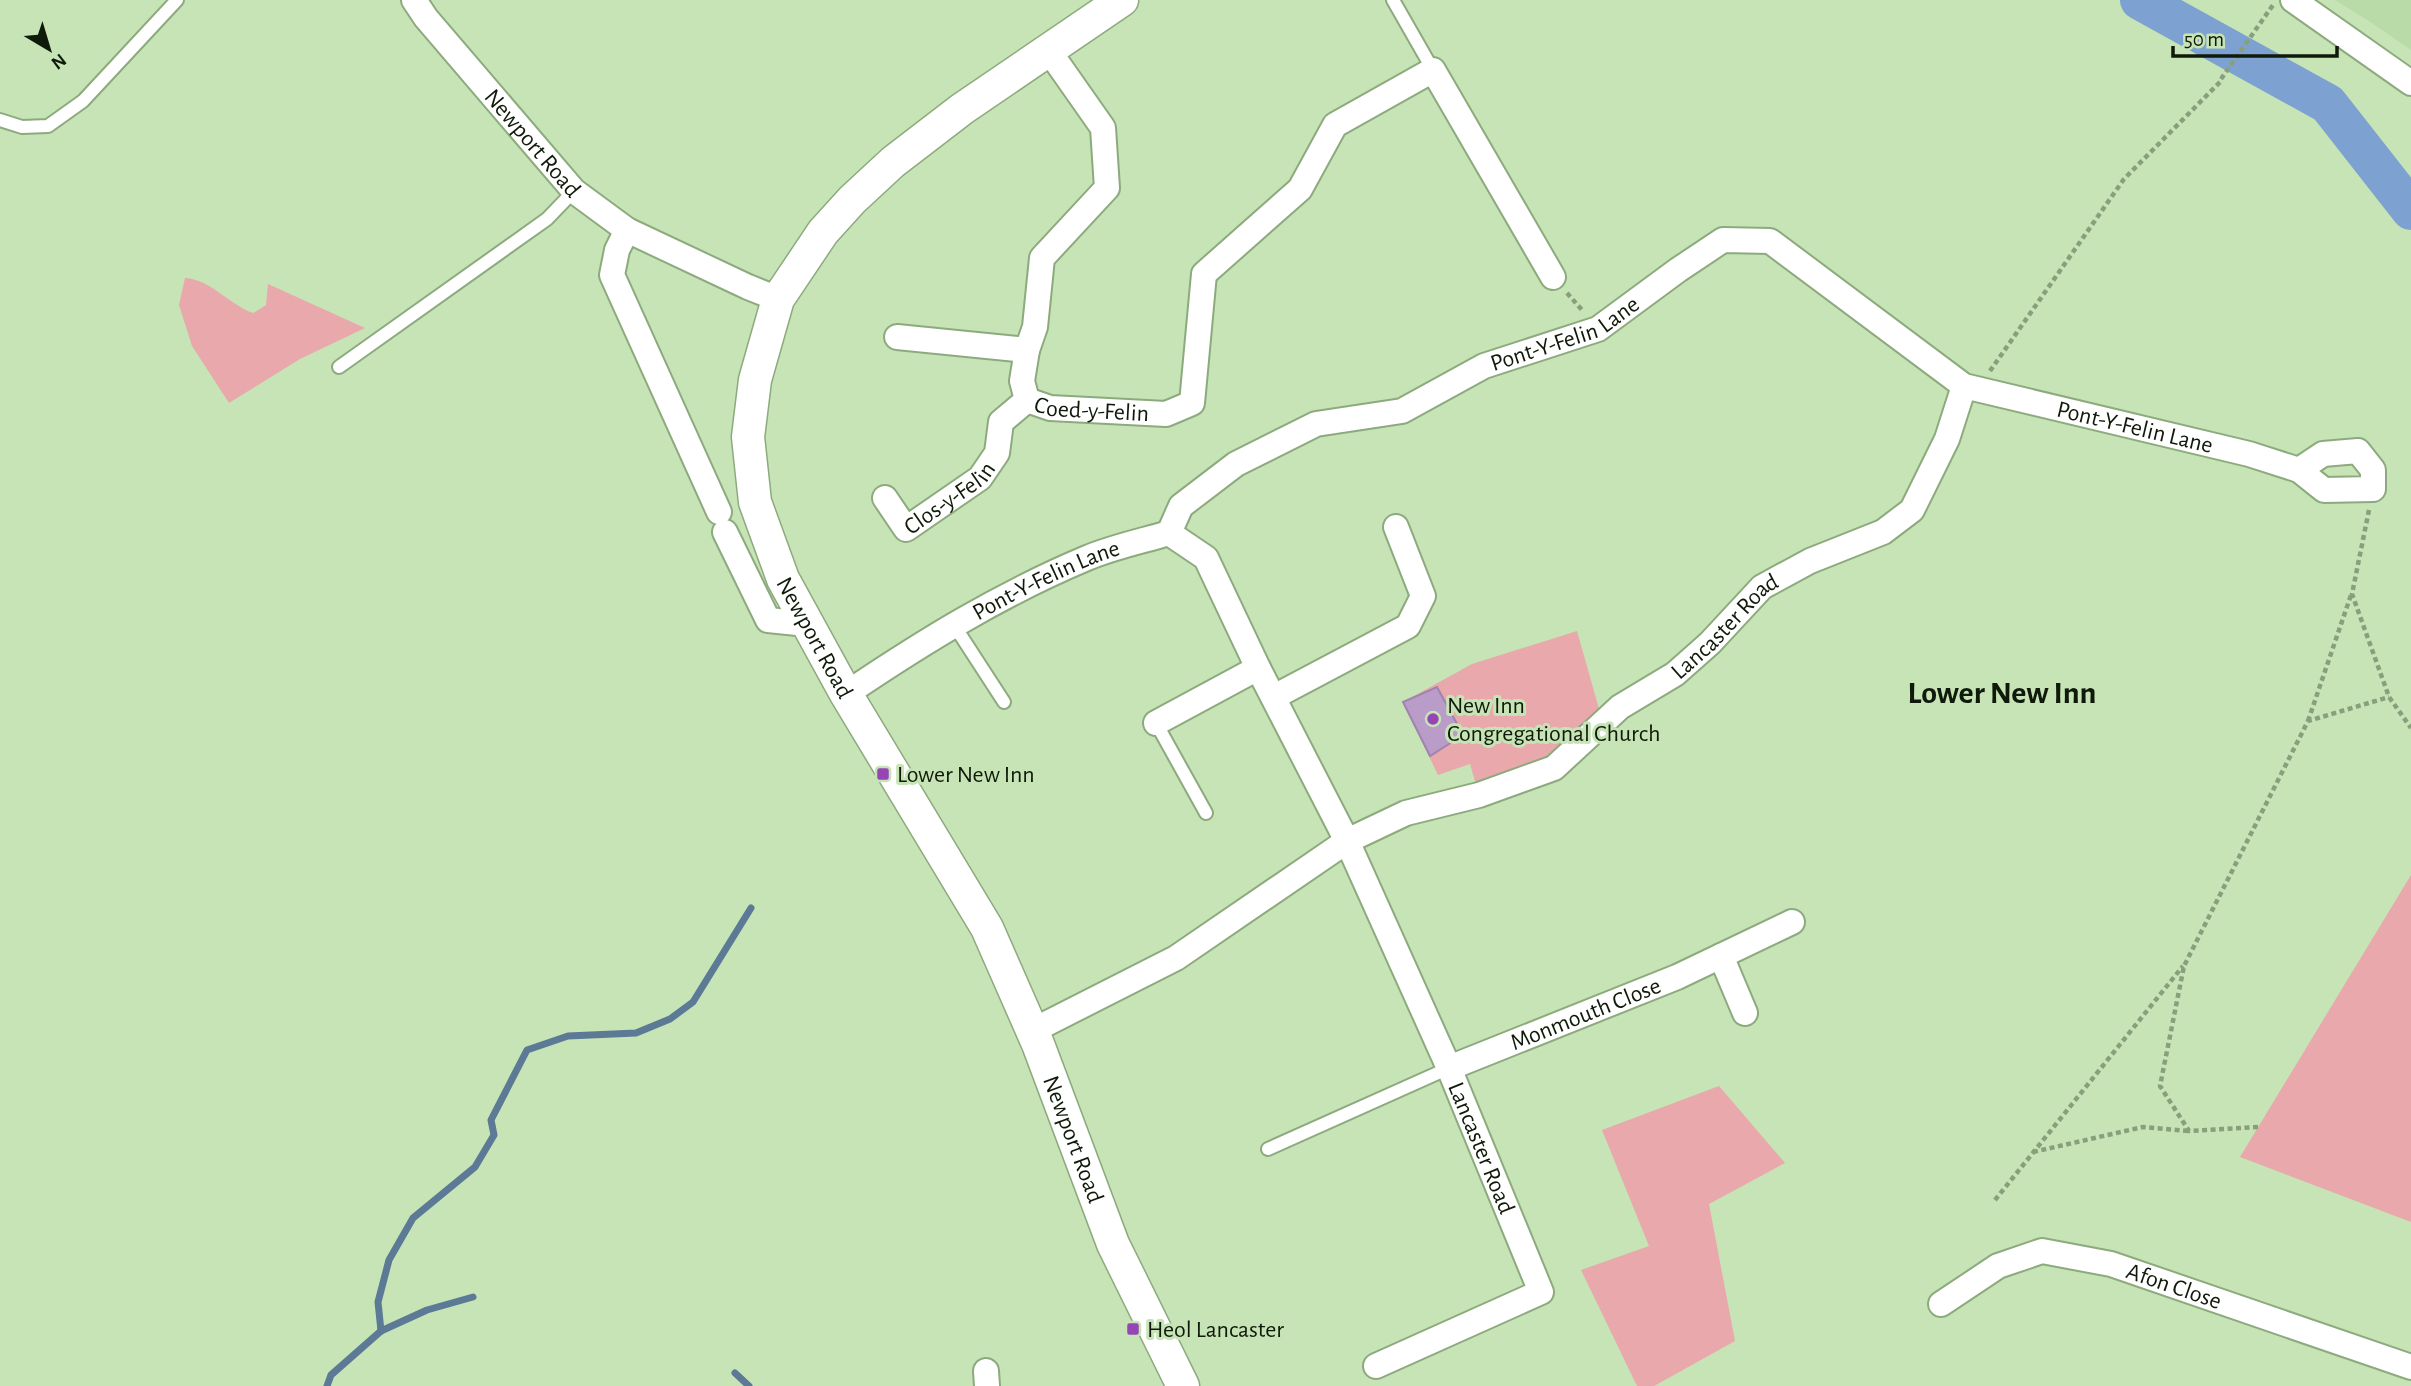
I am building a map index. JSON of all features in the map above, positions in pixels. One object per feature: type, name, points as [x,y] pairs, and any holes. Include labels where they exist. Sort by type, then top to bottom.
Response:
[{"type":"street","name":"Newport Road","points":[[414,0],[426,18],[574,191],[627,230],[778,299],[755,380],[748,438],[755,502],[783,579],[846,694],[988,928],[1032,1031],[1113,1244],[1183,1386]]},
{"type":"street","points":[[778,299],[823,232],[852,200],[893,162],[962,109],[1122,0]]},
{"type":"street","points":[[2293,0],[2411,83]]},
{"type":"street","name":"Coed-y-Felin","points":[[1049,51],[1103,128],[1107,188],[1042,258],[1035,327],[1027,350],[1023,381],[1027,400],[1050,408],[1166,414],[1192,403],[1204,274],[1300,188],[1335,125],[1433,71]]},
{"type":"street","points":[[1433,71],[1553,277]]},
{"type":"street","points":[[627,230],[617,250],[612,275],[722,522],[768,621],[807,624]]},
{"type":"street","name":"Pont-Y-Felin Lane","points":[[846,694],[978,610],[1089,557],[1169,533],[1181,506],[1236,464],[1315,424],[1402,411],[1484,366],[1598,329],[1723,240],[1770,241],[1971,388],[2249,454],[2299,470],[2324,490],[2373,489]]},
{"type":"street","points":[[897,337],[1027,350]]},
{"type":"street","name":"Lancaster Road","points":[[1032,1031],[1176,958],[1347,841],[1406,813],[1479,795],[1554,768],[1620,707],[1675,674],[1710,643],[1762,587],[1810,561],[1883,532],[1912,510],[1971,388]]},
{"type":"street","name":"Clos-y-Felin","points":[[885,499],[906,528],[980,478],[997,453],[1001,422],[1027,400]]},
{"type":"street","points":[[2299,470],[2323,454],[2358,451],[2373,470],[2373,489]]},
{"type":"street","points":[[1273,697],[1409,626],[1423,596],[1396,527]]},
{"type":"street","name":"Lancaster Road","points":[[1169,533],[1206,558],[1258,668],[1347,841],[1450,1068],[1541,1292],[1376,1366]]},
{"type":"street","points":[[1156,723],[1258,668]]},
{"type":"street","name":"Monmouth Close","points":[[1450,1068],[1677,977],[1792,922]]},
{"type":"street","points":[[1721,956],[1745,1013]]},
{"type":"street","name":"Afon Close","points":[[1941,1304],[1998,1266],[2042,1251],[2111,1264],[2411,1367]]},
{"type":"lane","points":[[0,120],[22,127],[48,126],[83,102],[177,0]]},
{"type":"lane","points":[[1393,0],[1433,71]]},
{"type":"lane","points":[[339,367],[547,219],[574,191]]},
{"type":"lane","points":[[954,625],[1004,702]]},
{"type":"lane","points":[[1156,723],[1206,813]]},
{"type":"lane","points":[[1268,1149],[1450,1068]]},
{"type":"path","points":[[1971,388],[2124,179],[2221,80],[2277,0]]},
{"type":"path","points":[[1553,277],[1598,329]]},
{"type":"path","points":[[1995,1200],[2184,966],[2308,721],[2351,594],[2373,489]]},
{"type":"path","points":[[2351,594],[2389,697],[2411,728]]},
{"type":"path","points":[[2308,721],[2389,697]]},
{"type":"path","points":[[2184,966],[2160,1086],[2189,1131]]},
{"type":"path","points":[[2032,1152],[2143,1127],[2189,1131],[2258,1127]]},
{"type":"shaded area","points":[[2335,0],[2411,0],[2411,50],[2372,23]]},
{"type":"shaded area","points":[[185,278],[204,283],[253,313],[266,305],[268,284],[365,328],[300,359],[229,403],[192,346],[179,305]]},
{"type":"shaded area","points":[[1577,631],[1603,723],[1554,768],[1479,795],[1470,764],[1438,775],[1403,702],[1472,664]]},
{"type":"shaded area","points":[[2411,875],[2411,1222],[2240,1157]]},
{"type":"shaded area","points":[[1719,1086],[1785,1163],[1709,1204],[1735,1341],[1654,1386],[1637,1386],[1581,1270],[1649,1246],[1602,1130]]},
{"type":"building","name":"New Inn Congregational Church","points":[[1437,687],[1463,735],[1430,756],[1403,702]]},
{"type":"waterway","points":[[2140,0],[2328,104],[2411,210]]},
{"type":"waterway","points":[[381,1331],[378,1302],[389,1260],[413,1218],[475,1167],[494,1135],[491,1120],[527,1050],[568,1036],[636,1033],[670,1019],[693,1002],[751,908]]},
{"type":"waterway","points":[[327,1386],[331,1375],[381,1331],[427,1310],[473,1297]]},
{"type":"waterway","points":[[735,1373],[749,1386]]},
{"type":"place","name":"New Inn Congregational Church","points":[[1433,719]]},
{"type":"place","name":"Lower New Inn","points":[[883,774]]},
{"type":"place","name":"Heol Lancaster","points":[[1133,1329]]},
{"type":"district","name":"Lower New Inn","points":[[2002,692]]}]
